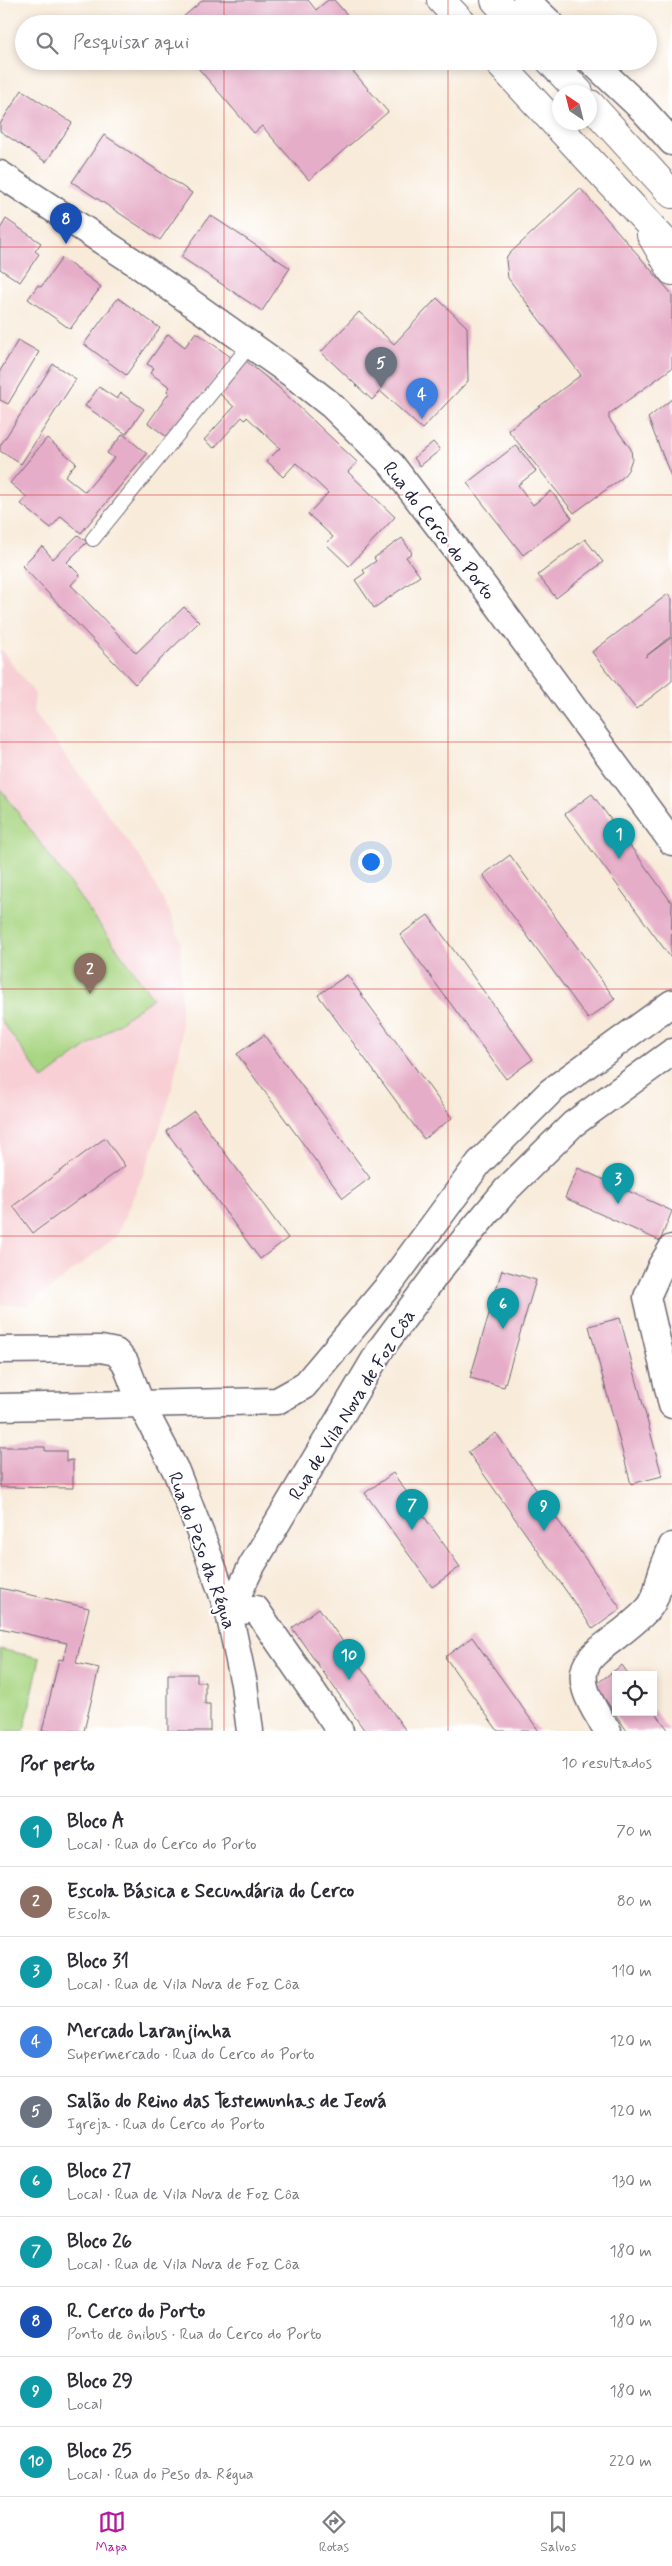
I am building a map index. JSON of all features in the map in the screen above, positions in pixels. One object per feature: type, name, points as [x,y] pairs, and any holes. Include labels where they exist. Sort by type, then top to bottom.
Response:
[{"type":"main road","points":[[441,0],[455,15]]},
{"type":"main road","points":[[495,0],[508,15]]},
{"type":"main road","points":[[505,70],[672,248]]},
{"type":"main road","points":[[558,70],[572,85]]},
{"type":"main road","points":[[597,112],[672,194]]},
{"type":"main road","points":[[637,212],[672,271]]},
{"type":"street","points":[[526,0],[542,15]]},
{"type":"street","points":[[601,70],[643,110],[672,142]]},
{"type":"street","name":"Rua do Cerco do Porto","points":[[0,174],[134,262],[331,405],[404,479],[672,842]]},
{"type":"street","name":"Rua de Vila Nova de Foz Côa","points":[[0,1407],[277,1401],[304,1386],[389,1285],[479,1163],[551,1091],[672,1003]]},
{"type":"street","name":"Rua de Vila Nova de Foz Côa","points":[[229,1613],[251,1567],[382,1347],[443,1265],[506,1190],[573,1124],[672,1052]]},
{"type":"street","points":[[672,1248],[660,1266],[648,1297],[672,1405]]},
{"type":"street","name":"Rua do Peso da Régua","points":[[0,1350],[101,1349],[116,1352],[125,1362],[141,1404],[176,1471],[229,1613],[244,1684],[250,1731]]},
{"type":"street","points":[[608,1731],[585,1694],[582,1681],[587,1665],[594,1652],[647,1610],[659,1591],[660,1577],[672,1546]]},
{"type":"street","points":[[229,1613],[256,1609],[340,1731]]},
{"type":"lane","points":[[93,540],[250,345]]},
{"type":"shaded area","points":[[0,400],[23,416],[0,453]]},
{"type":"shaded area","points":[[0,648],[35,694],[33,711],[141,859],[169,911],[181,942],[181,1045],[170,1097],[150,1158],[116,1237],[29,1305],[0,1305]]},
{"type":"green space","points":[[0,788],[153,998],[43,1079],[0,1019]]},
{"type":"green space","points":[[0,1649],[40,1658],[24,1731],[0,1731]]},
{"type":"building","points":[[203,0],[308,0],[316,10],[328,0],[334,0],[347,15],[186,15]]},
{"type":"building","points":[[200,70],[352,70],[388,112],[309,180],[262,126],[254,133]]},
{"type":"building","points":[[22,90],[72,123],[46,162],[0,131],[0,124]]},
{"type":"building","points":[[104,135],[192,193],[160,240],[72,182]]},
{"type":"building","points":[[580,188],[672,294],[672,368],[609,414],[609,419],[631,449],[632,459],[628,470],[622,478],[574,513],[508,430],[581,375],[508,278],[506,260],[507,256]]},
{"type":"building","points":[[210,215],[290,268],[262,311],[181,257]]},
{"type":"building","points":[[6,219],[41,243],[35,251],[39,254],[20,282],[0,269],[0,229]]},
{"type":"building","points":[[62,258],[101,287],[70,329],[28,299],[38,285],[41,287]]},
{"type":"building","points":[[118,298],[160,328],[126,375],[84,344]]},
{"type":"building","points":[[437,298],[467,327],[468,381],[422,429],[380,391],[372,400],[321,352],[359,312],[394,344]]},
{"type":"building","points":[[196,332],[232,358],[167,437],[148,423],[169,393],[167,391],[170,387],[150,373],[154,368],[147,364],[168,334],[185,347]]},
{"type":"building","points":[[18,340],[39,352],[8,404],[0,400],[0,371]]},
{"type":"building","points":[[246,361],[277,386],[357,462],[348,472],[395,517],[349,566],[326,544],[333,537],[308,514],[328,493],[296,463],[283,477],[267,461],[280,448],[247,417],[245,420],[242,417],[214,448],[204,440],[234,407],[218,392]]},
{"type":"building","points":[[53,364],[76,379],[21,464],[0,451],[0,446]]},
{"type":"building","points":[[99,387],[117,399],[121,393],[144,409],[126,434],[85,406]]},
{"type":"building","points":[[672,399],[672,479],[648,418]]},
{"type":"building","points":[[123,434],[147,454],[81,533],[61,516],[51,528],[21,504],[27,497],[10,483],[47,438],[76,463],[65,476],[85,492],[114,458],[107,453]]},
{"type":"building","points":[[433,442],[440,450],[420,466],[414,458]]},
{"type":"building","points":[[516,445],[536,471],[518,485],[533,505],[551,491],[572,518],[523,555],[467,483]]},
{"type":"building","points":[[78,535],[87,542],[67,562],[80,575],[71,585],[136,653],[184,607],[199,622],[135,684],[22,566],[42,546],[53,559]]},
{"type":"building","points":[[402,538],[412,553],[406,557],[420,576],[374,608],[355,580],[365,573],[363,570],[376,561],[374,558]]},
{"type":"building","points":[[585,539],[603,562],[556,598],[538,575]]},
{"type":"building","points":[[668,594],[672,599],[672,635],[645,657],[672,637],[672,681],[636,709],[592,652]]},
{"type":"building","points":[[592,794],[672,903],[671,958],[565,814]]},
{"type":"building","points":[[510,855],[615,999],[588,1019],[483,875]]},
{"type":"building","points":[[428,915],[533,1059],[506,1079],[400,935]]},
{"type":"building","points":[[347,975],[452,1118],[424,1139],[318,995]]},
{"type":"building","points":[[264,1035],[370,1178],[343,1198],[237,1054]]},
{"type":"building","points":[[194,1111],[288,1238],[260,1259],[166,1131]]},
{"type":"building","points":[[105,1138],[125,1166],[33,1233],[13,1206]]},
{"type":"building","points":[[578,1168],[672,1211],[660,1241],[565,1198]]},
{"type":"building","points":[[502,1270],[536,1280],[504,1387],[470,1378]]},
{"type":"building","points":[[620,1318],[662,1476],[631,1484],[589,1326]]},
{"type":"building","points":[[496,1433],[621,1609],[593,1629],[468,1452]]},
{"type":"building","points":[[0,1447],[45,1447],[45,1451],[66,1451],[66,1461],[73,1460],[73,1488],[0,1487]]},
{"type":"building","points":[[393,1473],[460,1567],[432,1587],[365,1493]]},
{"type":"building","points":[[0,1588],[89,1608],[76,1663],[99,1668],[84,1731],[42,1731],[59,1659],[63,1660],[67,1643],[0,1628]]},
{"type":"building","points":[[319,1608],[406,1731],[365,1731],[292,1628]]},
{"type":"building","points":[[472,1637],[539,1731],[498,1731],[445,1657]]},
{"type":"building","points":[[622,1665],[626,1671],[614,1671]]},
{"type":"building","points":[[612,1672],[612,1709],[595,1685]]},
{"type":"building","points":[[168,1674],[197,1674],[197,1682],[205,1682],[205,1704],[210,1704],[210,1731],[168,1731]]},
{"type":"building","points":[[657,1714],[669,1731],[627,1731],[617,1716]]},
{"type":"place","name":"R. Cerco do Porto","points":[[66,244]]},
{"type":"place","name":"Salão do Reino das Testemunhas de Jeová","points":[[381,388]]},
{"type":"place","name":"Mercado Laranjinha","points":[[422,419]]},
{"type":"place","name":"Bloco A","points":[[619,859]]},
{"type":"place","name":"Escola Básica e Secundária do Cerco","points":[[90,994]]},
{"type":"place","name":"Bloco 31","points":[[618,1204]]},
{"type":"place","name":"Bloco 27","points":[[503,1329]]},
{"type":"place","name":"Bloco 26","points":[[412,1530]]},
{"type":"place","name":"Bloco 29","points":[[544,1531]]},
{"type":"place","name":"Bloco 25","points":[[349,1680]]}]
